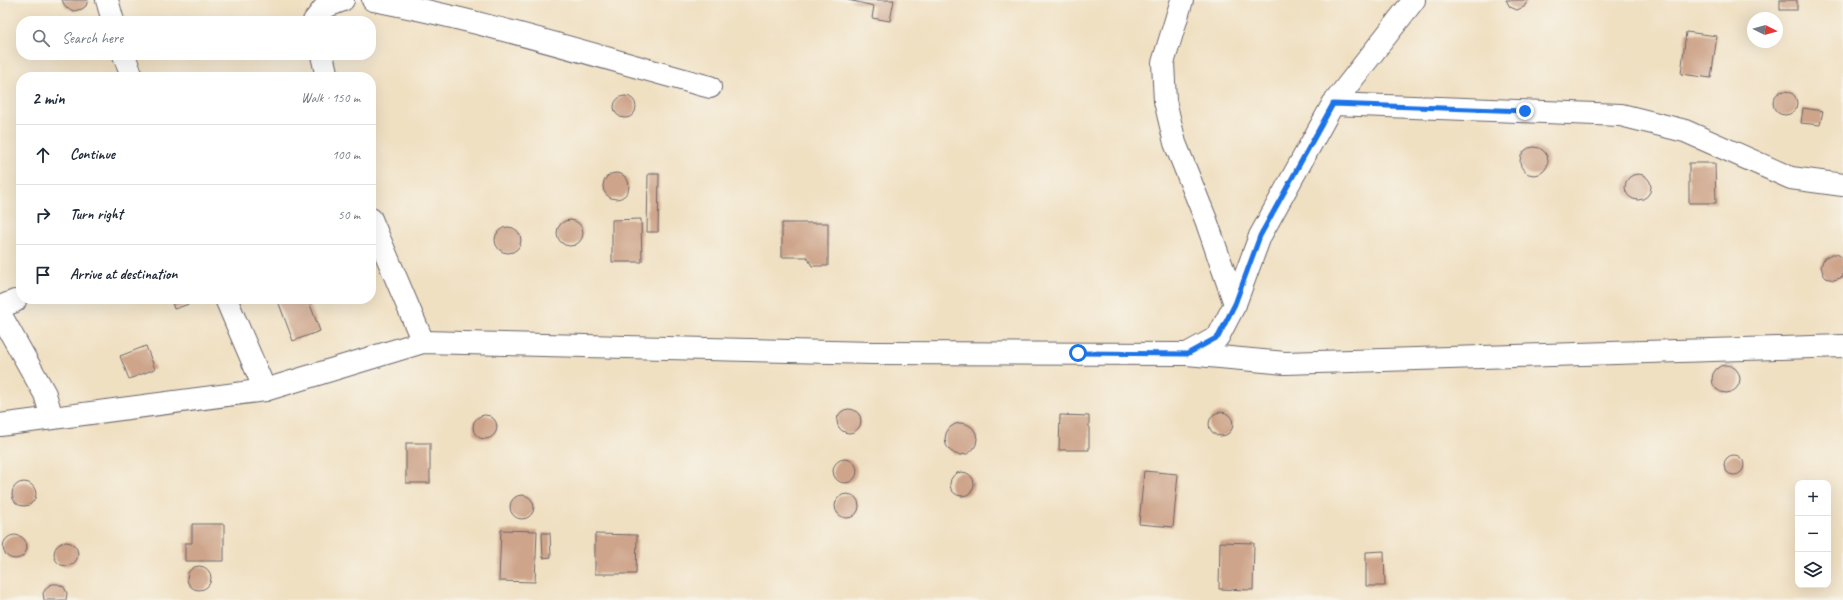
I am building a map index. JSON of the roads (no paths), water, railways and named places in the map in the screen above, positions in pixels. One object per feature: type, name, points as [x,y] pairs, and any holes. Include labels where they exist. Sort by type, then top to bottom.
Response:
[{"type":"street","points":[[107,0],[112,16]]},
{"type":"street","points":[[310,0],[311,16]]},
{"type":"street","points":[[318,16],[325,7],[342,0]]},
{"type":"street","points":[[373,0],[407,6],[710,87]]},
{"type":"street","points":[[1182,0],[1163,63],[1165,102],[1175,143],[1206,220],[1235,304]]},
{"type":"street","points":[[1187,354],[1218,337],[1235,304],[1260,236],[1333,104],[1414,0]]},
{"type":"street","points":[[126,60],[130,72]]},
{"type":"street","points":[[323,60],[326,72]]},
{"type":"street","points":[[1333,104],[1621,115],[1685,131],[1791,178],[1843,185]]},
{"type":"street","points":[[376,231],[423,342]]},
{"type":"street","points":[[228,304],[265,390]]},
{"type":"street","points":[[5,307],[45,394],[52,418]]},
{"type":"street","points":[[0,425],[265,390],[423,342],[865,352],[1187,354],[1284,363],[1843,346]]}]
